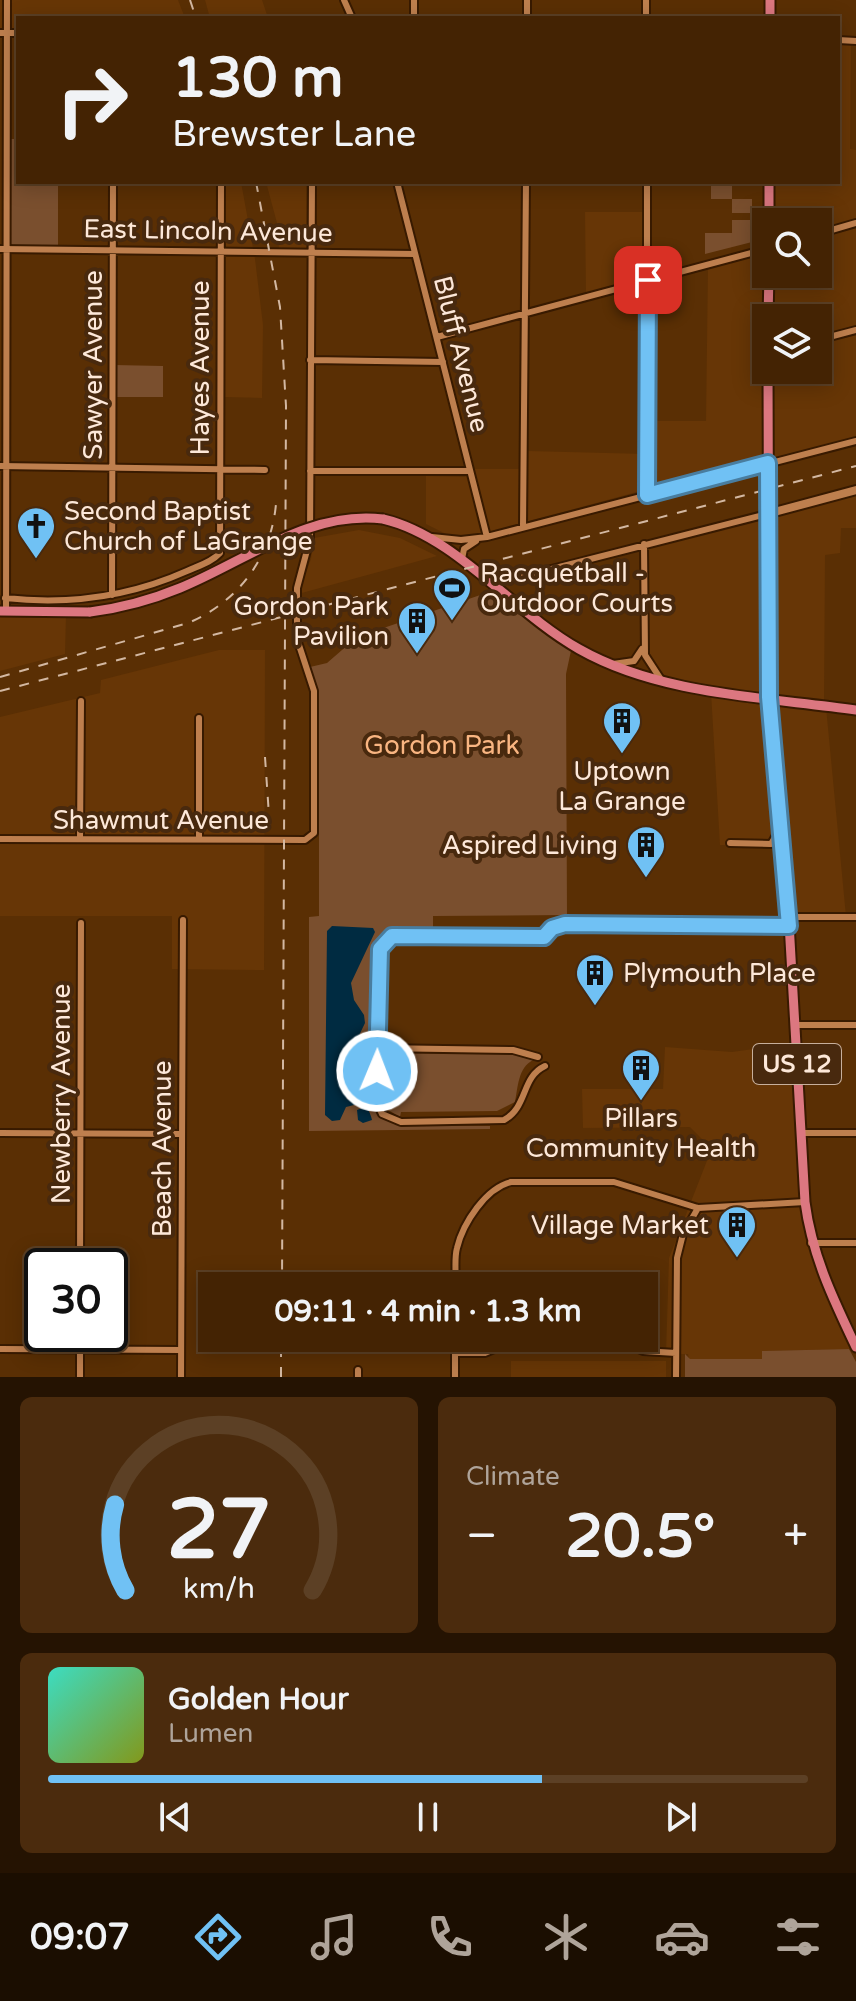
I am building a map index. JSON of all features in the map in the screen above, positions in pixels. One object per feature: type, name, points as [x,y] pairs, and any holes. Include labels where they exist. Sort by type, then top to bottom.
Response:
[{"type":"main road","points":[[769,184],[769,208]]},
{"type":"main road","name":"US 12","points":[[768,384],[769,697],[785,853],[805,1202],[812,1246],[856,1347]]},
{"type":"main road","points":[[7,612],[73,614],[134,604],[181,588],[327,521],[383,519],[426,536],[551,632],[612,664],[662,680],[856,710]]},
{"type":"street","points":[[7,0],[3,33],[3,466],[7,612]]},
{"type":"street","name":"Sawyer Avenue","points":[[112,595],[113,184]]},
{"type":"street","name":"Hayes Avenue","points":[[112,595],[172,578],[220,553],[221,184]]},
{"type":"street","points":[[312,184],[310,471],[470,471]]},
{"type":"street","name":"Bluff Avenue","points":[[398,184],[487,537]]},
{"type":"street","points":[[523,527],[526,184]]},
{"type":"street","points":[[647,184],[647,495]]},
{"type":"street","points":[[832,230],[856,223]]},
{"type":"street","name":"East Lincoln Avenue","points":[[3,249],[415,254]]},
{"type":"street","points":[[437,337],[752,253]]},
{"type":"street","points":[[832,336],[856,330]]},
{"type":"street","points":[[310,360],[443,362]]},
{"type":"street","points":[[426,536],[461,540],[487,537],[856,441]]},
{"type":"street","points":[[3,466],[265,470]]},
{"type":"street","name":"Shawmut Avenue","points":[[0,839],[305,840],[315,829],[314,691],[297,646],[296,604],[298,582],[310,539],[310,471]]},
{"type":"street","points":[[524,576],[856,490]]},
{"type":"street","points":[[464,564],[464,549],[487,537]]},
{"type":"street","points":[[644,544],[644,645],[648,665],[662,680]]},
{"type":"street","points":[[5,598],[57,601],[112,595]]},
{"type":"street","points":[[612,664],[634,661],[644,645]]},
{"type":"street","points":[[80,839],[81,701]]},
{"type":"street","points":[[199,718],[199,839]]},
{"type":"street","points":[[730,843],[771,844],[782,821]]},
{"type":"street","points":[[545,1066],[530,1077],[523,1103],[504,1120],[401,1122],[382,1114],[379,1108],[378,1048],[380,949],[392,936],[544,937],[552,928],[565,924],[789,922],[856,917]]},
{"type":"street","name":"Beach Avenue","points":[[181,1377],[183,920]]},
{"type":"street","name":"Newberry Avenue","points":[[80,1248],[81,923]]},
{"type":"street","points":[[795,1025],[856,1025]]},
{"type":"street","points":[[378,1048],[513,1050],[538,1057]]},
{"type":"street","points":[[0,1133],[182,1134]]},
{"type":"street","points":[[800,1133],[856,1133]]},
{"type":"street","points":[[456,1272],[457,1249],[463,1234],[485,1198],[504,1184],[614,1182],[698,1208],[805,1202]]},
{"type":"street","points":[[676,1377],[677,1258],[683,1234],[698,1208]]},
{"type":"street","points":[[812,1246],[856,1243]]},
{"type":"street","points":[[0,1349],[24,1349]]},
{"type":"street","points":[[128,1349],[181,1350]]},
{"type":"street","points":[[80,1352],[80,1377]]},
{"type":"street","points":[[455,1377],[455,1353],[487,1352]]},
{"type":"street","points":[[658,1352],[676,1353]]},
{"type":"shaded area","points":[[0,0],[178,0],[184,16],[16,16],[16,31],[0,31]]},
{"type":"shaded area","points":[[205,0],[262,0],[267,16],[209,16]]},
{"type":"shaded area","points":[[840,43],[851,43],[850,149],[856,150],[856,222],[832,229],[832,208],[770,208],[771,184],[840,184]]},
{"type":"shaded area","points":[[225,184],[241,184],[263,325],[262,398],[224,397]]},
{"type":"shaded area","points":[[267,184],[306,184],[306,249],[279,249],[277,223]]},
{"type":"shaded area","points":[[585,212],[646,212],[646,278],[586,295]]},
{"type":"shaded area","points":[[856,225],[856,329],[832,335],[832,304],[770,304],[770,288],[832,288],[832,231]]},
{"type":"shaded area","points":[[752,255],[752,288],[766,288],[766,304],[752,304],[752,384],[765,384],[765,461],[648,492],[648,421],[706,421],[708,266]]},
{"type":"shaded area","points":[[856,333],[856,439],[771,461],[771,384],[832,384],[832,339]]},
{"type":"shaded area","points":[[528,451],[646,454],[646,470],[641,471],[640,491],[479,535],[450,536],[426,524],[426,476],[465,477],[475,469],[528,469]]},
{"type":"shaded area","points":[[856,495],[856,528],[841,528],[840,553],[825,555],[824,703],[770,694],[769,515]]},
{"type":"shaded area","points":[[766,515],[766,694],[662,678],[645,655],[644,546]]},
{"type":"shaded area","points":[[359,530],[400,538],[437,556],[298,594],[311,559],[314,538]]},
{"type":"shaded area","points":[[0,611],[66,615],[65,654],[0,671]]},
{"type":"shaded area","points":[[219,650],[265,650],[264,970],[172,969],[172,916],[0,916],[0,717],[100,693],[101,680]]},
{"type":"shaded area","points":[[711,692],[767,699],[780,845],[720,845]]},
{"type":"shaded area","points":[[771,699],[826,707],[846,916],[791,915]]},
{"type":"shaded area","points":[[795,1043],[809,1243],[855,1349],[763,1351],[762,1359],[689,1359],[688,1354],[666,1354],[669,1258],[710,1153],[704,1141],[690,1127],[583,1128],[582,1089],[663,1089],[665,1047],[732,1052]]},
{"type":"shaded area","points":[[511,1361],[666,1361],[666,1377],[511,1377]]},
{"type":"green space","points":[[7,139],[16,139],[16,184],[58,184],[58,249],[7,248]]},
{"type":"green space","points":[[711,184],[732,184],[732,199],[711,199]]},
{"type":"green space","points":[[732,199],[752,199],[752,213],[732,213]]},
{"type":"green space","points":[[732,220],[752,220],[752,242],[705,254],[705,233],[732,233]]},
{"type":"green space","points":[[114,365],[163,366],[163,397],[114,397]]},
{"type":"green space","name":"Gordon Park","points":[[495,590],[572,646],[566,674],[567,915],[433,916],[433,931],[391,931],[378,945],[377,1110],[396,1125],[490,1126],[490,1129],[309,1131],[309,917],[319,916],[319,705],[310,667],[327,663],[357,637]]},
{"type":"green space","points":[[388,1053],[512,1054],[533,1060],[522,1073],[515,1102],[497,1111],[401,1112],[400,1117],[385,1108],[382,1099],[387,1095]]},
{"type":"green space","points":[[849,1349],[856,1362],[856,1377],[685,1377],[685,1354],[690,1359],[762,1359],[762,1351]]},
{"type":"water","points":[[332,926],[373,928],[375,932],[351,983],[354,1000],[364,1015],[365,1023],[354,1046],[366,1069],[357,1078],[349,1079],[344,1088],[347,1099],[360,1103],[369,1111],[372,1120],[363,1123],[358,1120],[357,1110],[362,1108],[358,1104],[346,1107],[340,1120],[332,1121],[325,1115],[327,931]]},
{"type":"railway","points":[[190,0],[195,16]]},
{"type":"railway","points":[[256,184],[280,307],[286,406],[282,1272]]},
{"type":"railway","points":[[0,691],[856,466]]},
{"type":"railway","points":[[0,677],[188,623],[206,614],[249,576],[267,542],[276,504]]},
{"type":"railway","points":[[265,757],[270,830]]},
{"type":"railway","points":[[281,1352],[281,1377]]},
{"type":"place","name":"Second Baptist Church of LaGrange","points":[[36,560]]},
{"type":"place","name":"Racquetball - Outdoor Courts","points":[[452,622]]},
{"type":"place","name":"Gordon Park Pavilion","points":[[417,655]]},
{"type":"place","name":"Uptown La Grange","points":[[622,755]]},
{"type":"place","name":"Aspired Living","points":[[646,879]]},
{"type":"place","name":"Plymouth Place","points":[[595,1007]]},
{"type":"place","name":"Pillars Community Health","points":[[641,1102]]},
{"type":"place","name":"Village Market","points":[[737,1259]]},
{"type":"route","points":[[377,1071],[380,949],[392,936],[544,937],[552,928],[565,924],[789,926],[769,697],[768,463],[647,495],[648,280]]}]
